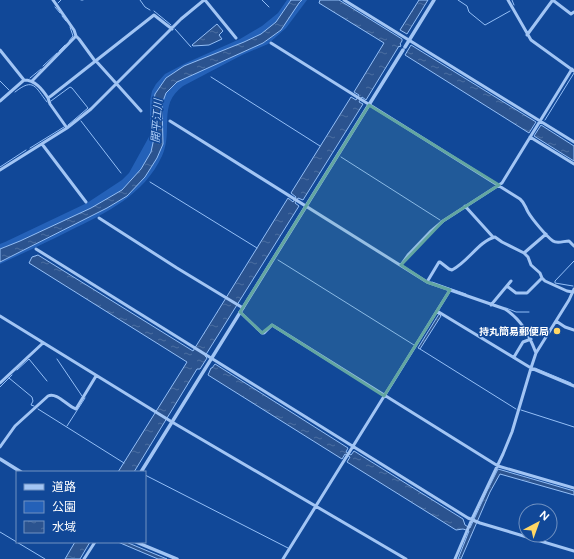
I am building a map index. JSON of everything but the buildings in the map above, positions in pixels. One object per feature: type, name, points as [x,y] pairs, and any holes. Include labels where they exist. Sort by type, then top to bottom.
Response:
[{"type":"street","points":[[53,0],[74,30],[76,36],[96,61],[141,111]]},
{"type":"street","points":[[0,170],[67,128],[91,109],[172,29],[204,0],[236,38]]},
{"type":"street","points":[[344,0],[574,142]]},
{"type":"street","points":[[142,471],[434,0]]},
{"type":"street","points":[[400,266],[408,255],[443,221],[502,183],[573,70],[537,45],[527,35],[508,0]]},
{"type":"street","points":[[527,35],[552,1],[571,14],[574,12]]},
{"type":"street","points":[[48,98],[154,15],[172,29]]},
{"type":"street","points":[[32,81],[76,36]]},
{"type":"street","points":[[271,43],[523,201],[533,220],[555,242],[569,241],[574,246]]},
{"type":"street","points":[[0,50],[24,80],[32,81],[41,89],[67,128]]},
{"type":"street","points":[[0,101],[24,80]]},
{"type":"street","points":[[170,121],[427,282],[505,309],[527,330],[536,353]]},
{"type":"street","points":[[530,137],[574,164]]},
{"type":"street","points":[[42,144],[86,202]]},
{"type":"street","points":[[455,559],[512,432],[530,368],[536,353],[573,291],[567,291],[545,281],[542,278],[542,274],[532,267],[528,257],[524,253],[493,237],[465,206]]},
{"type":"street","points":[[99,218],[243,308]]},
{"type":"street","points":[[524,253],[546,234]]},
{"type":"street","points":[[427,282],[439,262],[452,270],[493,237]]},
{"type":"street","points":[[36,249],[353,447],[472,519],[574,550]]},
{"type":"street","points":[[507,286],[516,293],[527,293],[542,278]]},
{"type":"street","points":[[490,305],[511,281]]},
{"type":"street","points":[[283,559],[450,290]]},
{"type":"street","points":[[437,311],[530,368],[574,386]]},
{"type":"street","points":[[240,312],[262,333],[272,326],[498,466],[574,488]]},
{"type":"street","points":[[0,316],[154,412],[406,559]]},
{"type":"street","points":[[556,321],[574,330]]},
{"type":"street","points":[[514,357],[523,342],[531,339]]},
{"type":"street","points":[[0,383],[43,342]]},
{"type":"street","points":[[0,447],[15,426],[52,394],[76,409],[96,376]]},
{"type":"street","points":[[0,459],[19,471]]},
{"type":"street","points":[[84,559],[94,543]]},
{"type":"street","points":[[138,543],[177,559]]},
{"type":"highlighted area","points":[[369,105],[499,185],[443,221],[401,265],[427,282],[450,290],[384,396],[272,325],[262,333],[240,312]]},
{"type":"green space","points":[[287,0],[291,0],[276,22],[261,34],[184,66],[153,106],[154,138],[151,152],[141,169],[122,190],[91,208],[0,249],[0,244],[87,203],[122,180],[129,173],[150,135],[150,101],[152,91],[165,74],[240,39],[262,26],[278,13]]},
{"type":"green space","points":[[302,0],[307,0],[286,28],[268,44],[242,55],[183,86],[175,93],[170,101],[168,110],[167,137],[162,156],[145,182],[134,192],[110,210],[97,217],[0,264],[0,262],[107,208],[127,196],[163,144],[162,104],[166,93],[176,82],[263,43],[281,30],[299,2]]},
{"type":"water","name":"開平江川","points":[[291,0],[302,0],[281,30],[263,43],[177,82],[166,93],[162,104],[163,144],[157,158],[145,177],[127,196],[107,208],[0,262],[0,249],[91,208],[122,190],[141,169],[151,152],[154,138],[153,106],[155,94],[166,78],[184,66],[261,34],[276,22]]},
{"type":"water","points":[[320,0],[339,0],[402,39],[401,45],[366,100],[362,97],[359,102],[363,104],[303,200],[298,198],[295,203],[299,206],[205,356],[207,358],[200,369],[197,369],[135,471],[119,471],[187,362],[29,263],[32,257],[38,255],[193,351],[288,198],[293,202],[296,197],[291,193],[351,97],[356,100],[359,95],[354,92],[384,43],[319,3]]},
{"type":"water","points":[[419,0],[428,0],[407,34],[400,30]]},
{"type":"water","points":[[217,24],[223,31],[219,35],[222,39],[209,45],[192,45]]},
{"type":"water","points":[[411,45],[536,122],[529,133],[405,55]]},
{"type":"water","points":[[541,125],[574,146],[574,161],[534,136]]},
{"type":"water","points":[[439,314],[441,316],[420,349],[418,348]]},
{"type":"water","points":[[215,364],[348,448],[346,452],[351,455],[354,451],[463,519],[465,525],[470,528],[498,469],[574,491],[574,495],[500,474],[490,492],[461,559],[458,559],[469,531],[463,529],[456,530],[347,462],[350,457],[345,454],[342,459],[208,375],[211,368]]},
{"type":"water","points":[[74,543],[89,543],[80,559],[65,559]]},
{"type":"water","points":[[120,543],[128,543],[167,559],[158,559]]},
{"type":"waterway","points":[[58,3],[61,0]]},
{"type":"waterway","points":[[140,0],[145,7],[150,10]]},
{"type":"waterway","points":[[262,0],[269,7]]},
{"type":"waterway","points":[[458,0],[467,6],[469,12],[485,25],[510,11]]},
{"type":"waterway","points":[[512,0],[514,5]]},
{"type":"waterway","points":[[55,7],[60,13]]},
{"type":"waterway","points":[[154,11],[171,25]]},
{"type":"waterway","points":[[62,16],[66,21]]},
{"type":"waterway","points":[[69,41],[73,36],[70,27]]},
{"type":"waterway","points":[[175,29],[191,47]]},
{"type":"waterway","points":[[59,51],[65,45]]},
{"type":"waterway","points":[[43,66],[57,53]]},
{"type":"waterway","points":[[30,78],[41,69]]},
{"type":"waterway","points":[[545,120],[574,73]]},
{"type":"waterway","points":[[211,77],[320,146]]},
{"type":"waterway","points":[[0,81],[9,90]]},
{"type":"waterway","points":[[15,92],[26,85],[34,86],[47,102]]},
{"type":"waterway","points":[[51,101],[70,87],[88,108],[68,125]]},
{"type":"waterway","points":[[81,121],[121,173]]},
{"type":"waterway","points":[[30,148],[64,127]]},
{"type":"waterway","points":[[0,167],[26,150]]},
{"type":"waterway","points":[[341,157],[440,220]]},
{"type":"waterway","points":[[150,182],[257,248]]},
{"type":"waterway","points":[[278,260],[414,345]]},
{"type":"waterway","points":[[573,286],[555,283],[555,281],[574,261]]},
{"type":"waterway","points":[[432,282],[466,294]]},
{"type":"waterway","points":[[506,308],[516,312],[529,312]]},
{"type":"waterway","points":[[420,349],[516,409]]},
{"type":"waterway","points":[[17,370],[29,359],[47,381]]},
{"type":"waterway","points":[[57,359],[82,396]]},
{"type":"waterway","points":[[535,368],[571,383]]},
{"type":"waterway","points":[[0,387],[12,375]]},
{"type":"waterway","points":[[9,378],[32,397],[33,401],[31,405],[34,406]]},
{"type":"waterway","points":[[67,426],[85,398]]},
{"type":"waterway","points":[[38,409],[124,463]]},
{"type":"waterway","points":[[521,410],[574,427]]},
{"type":"waterway","points":[[146,476],[288,548]]},
{"type":"waterway","points":[[0,532],[16,542]]},
{"type":"waterway","points":[[18,543],[45,559]]},
{"type":"place","name":"持丸簡易郵便局","points":[[557,331]]}]
